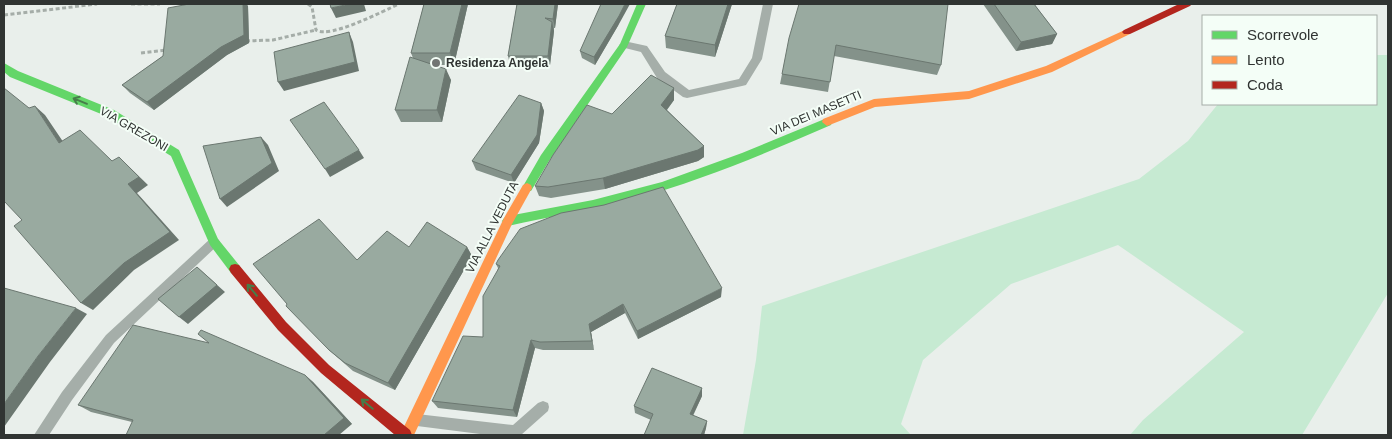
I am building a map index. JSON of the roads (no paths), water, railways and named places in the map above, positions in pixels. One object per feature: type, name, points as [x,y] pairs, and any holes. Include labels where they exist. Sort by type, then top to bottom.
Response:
[{"type":"street","name":"VIA ALLA VEDUTA","points":[[406,435],[508,221],[544,158],[624,45],[641,4]]},
{"type":"street","name":"VIA DEI MASETTI","points":[[508,221],[539,213],[605,202],[720,166],[874,103],[969,95],[1049,69],[1187,4]]},
{"type":"street","name":"VIA GREZONI","points":[[4,67],[14,74],[110,113],[175,152],[214,242],[243,270],[282,326],[325,369],[406,435]]},
{"type":"lane","points":[[624,45],[644,49],[661,75],[687,94],[742,82],[756,59],[768,4]]},
{"type":"lane","points":[[41,435],[67,396],[110,339],[214,242]]},
{"type":"lane","points":[[413,420],[515,432],[543,407]]},
{"type":"place","name":"Residenza Angela","points":[[436,63]]}]
